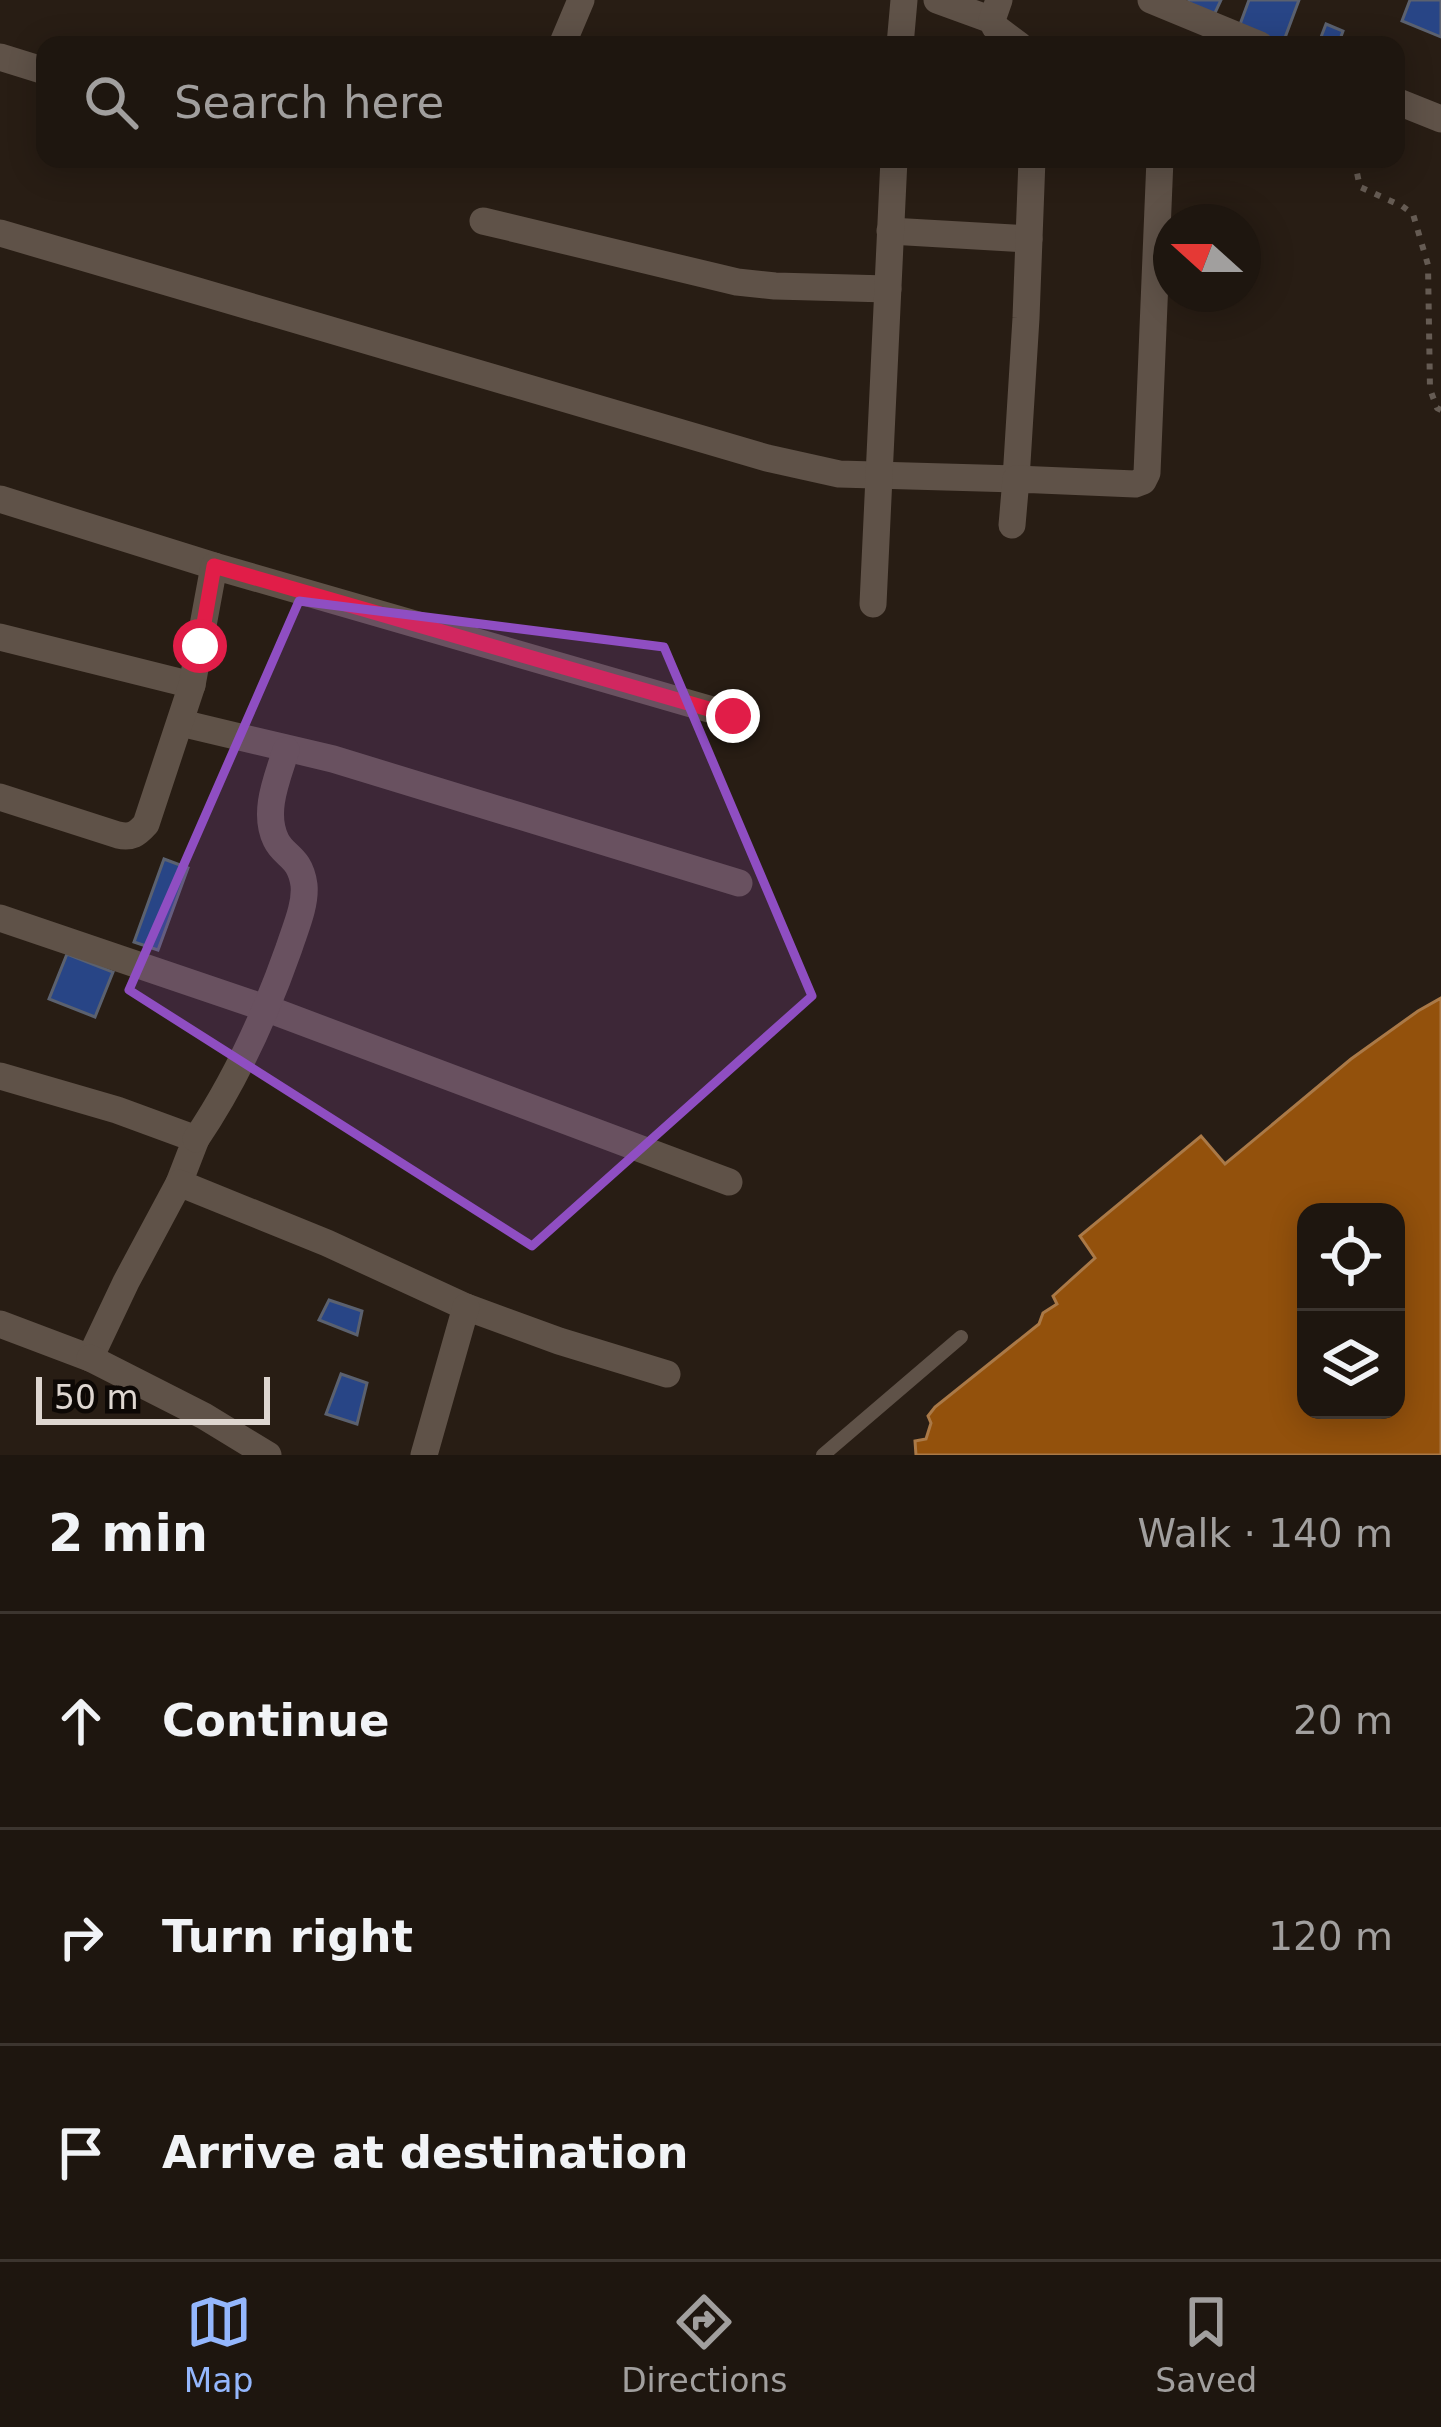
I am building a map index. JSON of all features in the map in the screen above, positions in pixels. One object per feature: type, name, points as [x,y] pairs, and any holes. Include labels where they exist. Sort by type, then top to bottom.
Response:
[{"type":"street","points":[[566,36],[580,0]]},
{"type":"street","points":[[901,36],[904,0]]},
{"type":"street","points":[[937,0],[996,10],[995,27],[1007,36]]},
{"type":"street","points":[[1151,0],[1238,36]]},
{"type":"street","points":[[0,57],[36,68]]},
{"type":"street","points":[[1405,105],[1441,119]]},
{"type":"street","points":[[873,604],[893,168]]},
{"type":"street","points":[[1012,525],[1032,168]]},
{"type":"street","points":[[0,232],[766,458],[839,474],[1135,484],[1147,473],[1160,168]]},
{"type":"street","points":[[483,221],[737,282],[888,289]]},
{"type":"street","points":[[890,231],[1029,239]]},
{"type":"street","points":[[0,499],[733,716]]},
{"type":"street","points":[[0,797],[118,835],[138,834],[146,824],[192,686],[214,566]]},
{"type":"street","points":[[0,637],[192,686]]},
{"type":"street","points":[[181,723],[333,759],[739,883]]},
{"type":"street","points":[[90,1358],[179,1183],[196,1139],[220,1104],[268,1009],[299,917],[305,888],[297,861],[276,841],[270,805],[286,750]]},
{"type":"street","points":[[0,918],[268,1009],[729,1182]]},
{"type":"street","points":[[0,1076],[196,1139]]},
{"type":"street","points":[[179,1183],[327,1243],[466,1307],[667,1375]]},
{"type":"street","points":[[424,1455],[466,1307]]},
{"type":"street","points":[[0,1324],[90,1358],[204,1416],[268,1455]]},
{"type":"lane","points":[[823,1455],[961,1337]]},
{"type":"path","points":[[1356,168],[1360,188],[1413,214],[1428,265],[1430,389],[1441,410]]},
{"type":"highlighted area","points":[[299,601],[664,647],[812,996],[532,1246],[129,990]]},
{"type":"shaded area","points":[[1441,998],[1441,1455],[916,1455],[915,1441],[926,1439],[928,1416],[935,1407],[1039,1324],[1043,1313],[1057,1304],[1053,1296],[1095,1258],[1080,1236],[1201,1136],[1225,1164],[1351,1059]]},
{"type":"building","points":[[1189,0],[1221,0],[1214,15]]},
{"type":"building","points":[[1249,0],[1299,0],[1286,36],[1264,36],[1239,27]]},
{"type":"building","points":[[1410,0],[1441,0],[1441,37],[1402,21]]},
{"type":"building","points":[[1326,24],[1343,31],[1341,36],[1321,36]]},
{"type":"building","points":[[164,859],[188,868],[158,950],[134,942]]},
{"type":"building","points":[[67,954],[113,972],[95,1017],[49,999]]},
{"type":"building","points":[[329,1300],[362,1311],[357,1335],[319,1320]]},
{"type":"building","points":[[341,1374],[367,1383],[357,1424],[326,1414]]},
{"type":"route","points":[[200,646],[214,566],[733,716]]}]
